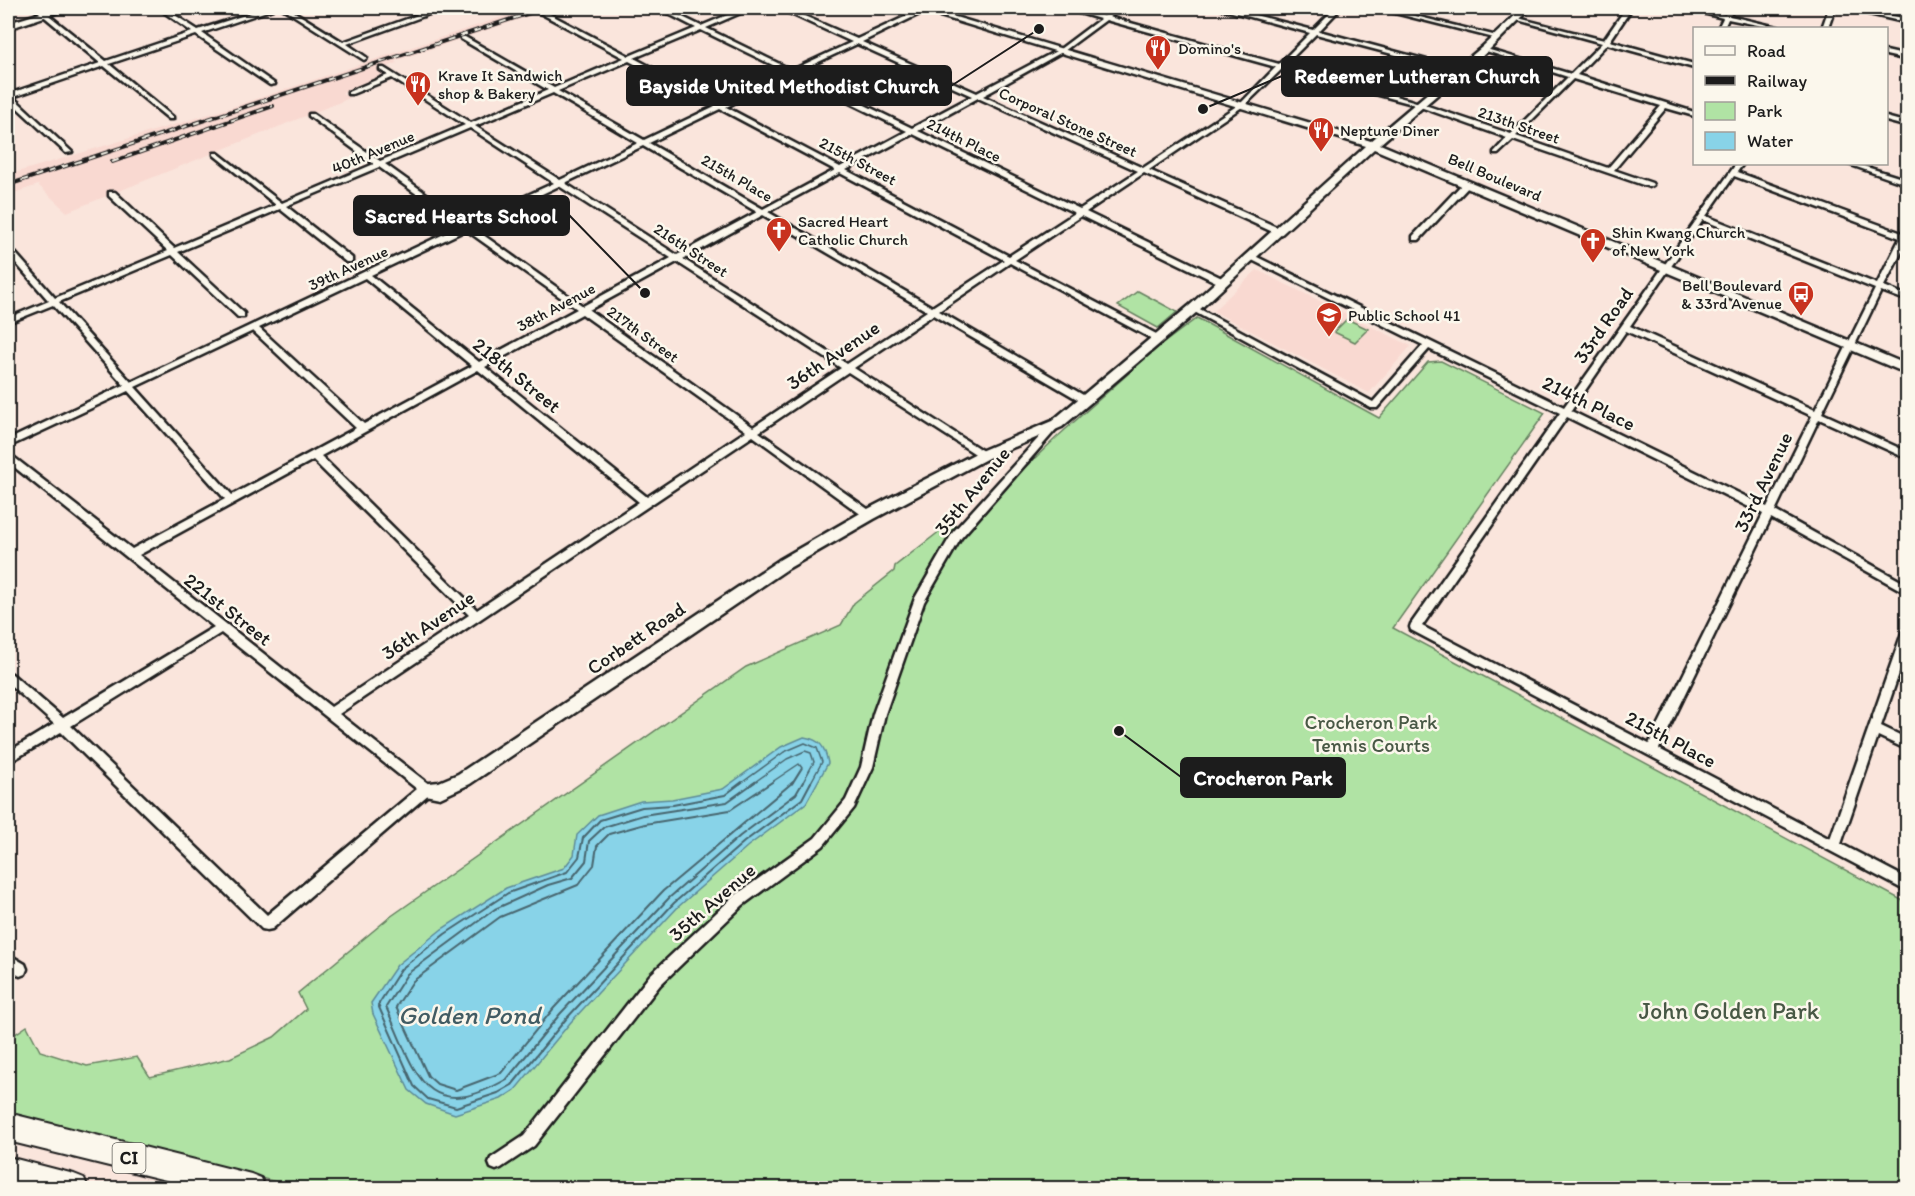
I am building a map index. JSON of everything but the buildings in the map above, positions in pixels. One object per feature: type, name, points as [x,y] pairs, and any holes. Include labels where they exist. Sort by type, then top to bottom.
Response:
[{"type":"highway","name":"CI","points":[[8,1127],[250,1188]]},
{"type":"highway","points":[[8,1171],[74,1188]]},
{"type":"main road","points":[[8,21],[43,10],[66,8]]},
{"type":"main road","points":[[8,26],[43,10]]},
{"type":"street","points":[[161,8],[272,84]]},
{"type":"street","points":[[69,152],[8,96],[271,8]]},
{"type":"street","points":[[285,8],[364,58]]},
{"type":"street","points":[[409,8],[422,15]]},
{"type":"street","points":[[342,44],[443,8]]},
{"type":"street","name":"214th Place","points":[[660,8],[1223,282]]},
{"type":"street","name":"40th Avenue","points":[[8,321],[748,8]]},
{"type":"street","name":"Corporal Stone Street","points":[[782,8],[1278,231]]},
{"type":"street","name":"39th Avenue","points":[[8,444],[859,42],[924,8]]},
{"type":"street","name":"Bell Boulevard","points":[[924,8],[1373,145],[1468,183],[1908,370]]},
{"type":"street","name":"213th Street","points":[[1068,8],[1419,106],[1649,185]]},
{"type":"street","name":"38th Avenue","points":[[130,555],[1062,50],[1118,8]]},
{"type":"street","points":[[1223,8],[1461,70]]},
{"type":"street","name":"36th Avenue","points":[[331,713],[474,615],[1243,104],[1338,8]]},
{"type":"street","points":[[1378,8],[1498,37]]},
{"type":"street","name":"35th Avenue","points":[[496,1163],[529,1141],[655,980],[738,901],[819,842],[850,804],[867,767],[879,714],[919,601],[957,535],[1057,424],[1087,401],[1193,309],[1373,145],[1485,49],[1527,8]]},
{"type":"street","points":[[1496,153],[1606,42],[1629,8]]},
{"type":"street","points":[[1686,8],[1773,27]]},
{"type":"street","points":[[1721,27],[1731,8]]},
{"type":"street","points":[[1825,27],[1832,8]]},
{"type":"street","points":[[1846,8],[1908,21]]},
{"type":"street","points":[[43,10],[171,118]]},
{"type":"street","name":"215th Street","points":[[542,12],[1159,339]]},
{"type":"street","points":[[1516,18],[1693,65]]},
{"type":"street","name":"215th Place","points":[[463,38],[1087,401]]},
{"type":"street","points":[[1485,49],[1693,113]]},
{"type":"street","points":[[1888,53],[1908,58]]},
{"type":"street","name":"216th Street","points":[[382,69],[983,455]]},
{"type":"street","points":[[350,93],[392,76]]},
{"type":"street","points":[[1610,171],[1665,105]]},
{"type":"street","name":"217th Street","points":[[311,115],[869,515]]},
{"type":"street","points":[[1888,120],[1908,125]]},
{"type":"street","points":[[216,154],[349,261]]},
{"type":"street","name":"33rd Road","points":[[1415,627],[1739,165]]},
{"type":"street","points":[[1855,165],[1908,183]]},
{"type":"street","points":[[1733,173],[1906,234]]},
{"type":"street","points":[[1416,238],[1468,183]]},
{"type":"street","points":[[112,194],[241,315]]},
{"type":"street","points":[[1702,217],[1908,299]]},
{"type":"street","name":"33rd Avenue","points":[[1652,751],[1906,234]]},
{"type":"street","points":[[8,250],[231,500]]},
{"type":"street","name":"214th Place","points":[[1250,257],[1769,512],[1908,590]]},
{"type":"street","name":"218th Street","points":[[366,275],[646,502]]},
{"type":"street","points":[[1193,309],[1374,406],[1428,345]]},
{"type":"street","points":[[1624,327],[1908,456]]},
{"type":"street","points":[[254,328],[362,428]]},
{"type":"street","name":"Corbett Road","points":[[63,726],[267,924],[426,789],[440,790],[464,779],[784,564],[869,515],[983,455],[1057,424]]},
{"type":"street","points":[[314,455],[474,615]]},
{"type":"street","name":"221st Street","points":[[8,457],[426,789]]},
{"type":"street","points":[[8,758],[222,627]]},
{"type":"street","name":"215th Place","points":[[1415,627],[1908,886]]},
{"type":"street","points":[[1834,846],[1908,630]]},
{"type":"street","points":[[8,677],[63,726]]},
{"type":"street","points":[[1875,729],[1908,745]]},
{"type":"shaded area","points":[[529,8],[575,8],[558,14],[550,9],[395,61],[397,63],[378,71],[383,75],[342,93],[350,98],[67,212],[38,185],[8,195],[8,175],[226,109]]},
{"type":"shaded area","name":"Public School 41","points":[[1257,270],[1411,346],[1369,393],[1213,311]]},
{"type":"green space","points":[[1138,291],[1177,312],[1158,328],[1118,306]]},
{"type":"green space","points":[[1197,318],[1379,418],[1428,362],[1441,361],[1545,413],[1393,628],[1907,903],[1907,1188],[300,1188],[8,1114],[8,1039],[27,1026],[40,1051],[87,1066],[137,1057],[150,1077],[230,1058],[274,1037],[306,1009],[298,993],[390,917],[746,667],[841,625],[854,603],[894,571],[895,566],[949,524],[954,526],[978,518],[1016,476],[1057,437],[1157,348]]},
{"type":"green space","points":[[1347,319],[1368,329],[1355,342],[1334,332]]},
{"type":"water","name":"Golden Pond","points":[[804,737],[821,745],[828,763],[806,803],[748,846],[678,907],[570,1023],[515,1090],[501,1099],[455,1114],[426,1104],[409,1090],[373,1014],[371,1003],[397,965],[442,929],[506,888],[564,868],[574,855],[577,835],[598,815],[641,801],[672,799],[723,789],[781,747]]},
{"type":"railway","points":[[8,185],[545,8]]},
{"type":"railway","points":[[112,162],[273,106]]},
{"type":"place","name":"Bayside United Methodist Church","points":[[1039,29]]},
{"type":"place","name":"Domino's","points":[[1158,71]]},
{"type":"place","name":"Krave It Sandwich shop & Bakery","points":[[418,107]]},
{"type":"place","name":"Redeemer Lutheran Church","points":[[1203,109]]},
{"type":"place","name":"Neptune Diner","points":[[1321,153]]},
{"type":"place","name":"Sacred Heart Catholic Church","points":[[779,253]]},
{"type":"place","name":"Shin Kwang Church of New York","points":[[1593,264]]},
{"type":"place","name":"Sacred Hearts School","points":[[645,293]]},
{"type":"place","name":"Bell Boulevard & 33rd Avenue","points":[[1801,317]]},
{"type":"place","name":"Public School 41","points":[[1329,338]]},
{"type":"place","name":"Crocheron Park","points":[[1119,731]]},
{"type":"park label","name":"Crocheron Park Tennis Courts","points":[[1371,734]]},
{"type":"park label","name":"John Golden Park","points":[[1729,1010]]}]
